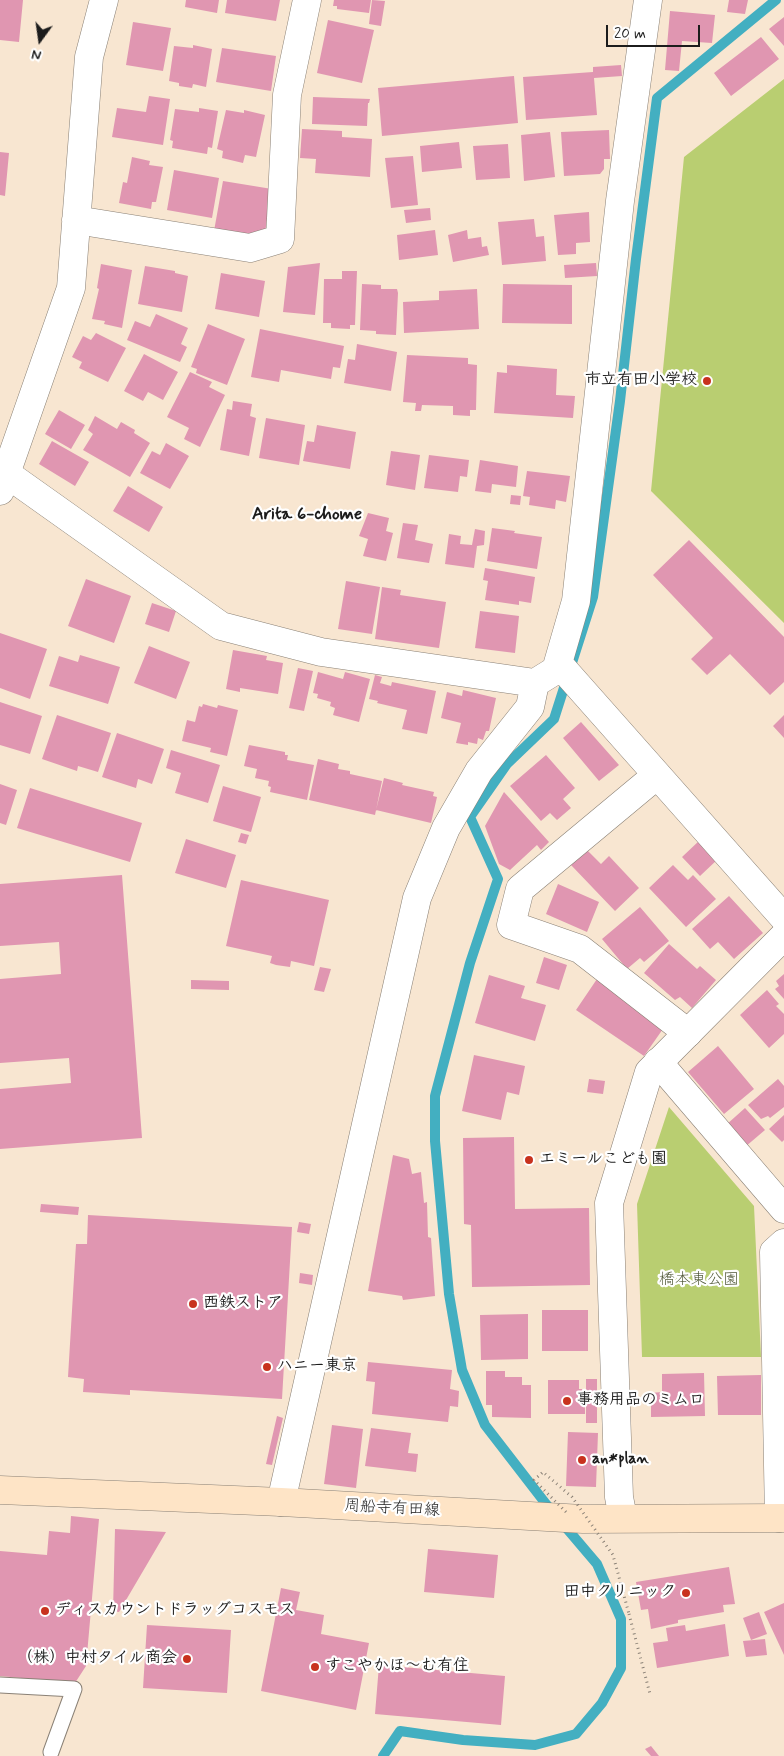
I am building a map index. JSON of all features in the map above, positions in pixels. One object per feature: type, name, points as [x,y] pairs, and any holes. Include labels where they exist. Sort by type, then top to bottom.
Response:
[{"type":"main road","name":"周船寺有田線","points":[[0,1490],[281,1502],[540,1517],[781,1518]]},
{"type":"street","points":[[104,0],[89,57],[71,288],[3,483],[221,626],[321,652],[535,683],[556,670],[576,601],[620,201],[648,0]]},
{"type":"street","points":[[76,220],[250,248],[280,239],[287,95],[307,0]]},
{"type":"street","points":[[558,663],[784,918]]},
{"type":"street","points":[[281,1502],[417,898],[446,828],[479,771],[530,707],[535,683]]},
{"type":"street","points":[[657,775],[520,889],[511,925],[580,949],[688,1033]]},
{"type":"street","points":[[624,1518],[619,1497],[609,1203],[649,1072],[784,936]]},
{"type":"street","points":[[658,1062],[784,1209]]},
{"type":"street","points":[[781,1518],[774,1252],[784,1243]]},
{"type":"lane","points":[[0,1685],[74,1689],[53,1755]]},
{"type":"path","points":[[574,1516],[534,1480],[543,1472],[572,1497],[613,1555],[650,1694]]},
{"type":"green space","points":[[784,79],[784,623],[651,491],[684,157]]},
{"type":"green space","name":"橋本東公園","points":[[669,1107],[754,1206],[761,1357],[642,1357],[637,1204]]},
{"type":"building","points":[[0,0],[23,0],[19,42],[0,40]]},
{"type":"building","points":[[186,0],[219,0],[217,13],[185,7]]},
{"type":"building","points":[[227,0],[280,0],[276,21],[225,13]]},
{"type":"building","points":[[334,0],[371,0],[369,13],[337,9],[337,6],[333,6]]},
{"type":"building","points":[[372,0],[385,1],[381,26],[369,24]]},
{"type":"building","points":[[729,0],[748,0],[745,14],[727,12]]},
{"type":"building","points":[[670,11],[715,15],[712,43],[682,41],[679,71],[665,70]]},
{"type":"building","points":[[784,17],[784,46],[769,29]]},
{"type":"building","points":[[328,20],[374,30],[362,83],[317,73]]},
{"type":"building","points":[[133,22],[171,28],[163,71],[126,65]]},
{"type":"building","points":[[761,37],[779,59],[731,96],[714,73]]},
{"type":"building","points":[[193,45],[212,49],[206,87],[193,84],[192,88],[179,86],[179,83],[169,81],[174,46],[193,48]]},
{"type":"building","points":[[222,48],[276,56],[271,91],[216,82]]},
{"type":"building","points":[[621,65],[622,76],[594,78],[597,115],[526,120],[523,77],[593,72],[593,67]]},
{"type":"building","points":[[514,76],[518,123],[382,136],[378,88]]},
{"type":"building","points":[[149,96],[170,99],[163,145],[112,137],[117,108],[146,112]]},
{"type":"building","points":[[313,97],[370,99],[368,103],[367,126],[312,124]]},
{"type":"building","points":[[199,108],[218,111],[212,148],[208,147],[207,154],[172,148],[173,141],[170,140],[175,109],[199,112]]},
{"type":"building","points":[[226,110],[244,113],[244,110],[265,115],[256,157],[245,155],[243,163],[222,158],[223,151],[217,149]]},
{"type":"building","points":[[302,129],[342,131],[342,137],[372,139],[370,177],[315,173],[316,159],[300,158]]},
{"type":"building","points":[[609,130],[610,159],[604,159],[604,169],[600,174],[564,176],[561,132]]},
{"type":"building","points":[[550,132],[555,177],[524,181],[521,135]]},
{"type":"building","points":[[459,142],[462,168],[422,172],[420,146]]},
{"type":"building","points":[[508,144],[510,178],[476,180],[473,146]]},
{"type":"building","points":[[0,152],[9,153],[5,196],[0,195]]},
{"type":"building","points":[[413,156],[418,205],[391,208],[385,158]]},
{"type":"building","points":[[132,157],[150,161],[149,165],[163,167],[156,202],[152,202],[151,209],[119,203],[123,182],[127,183]]},
{"type":"building","points":[[174,170],[219,178],[212,218],[167,210]]},
{"type":"building","points":[[223,181],[272,189],[264,239],[214,231]]},
{"type":"building","points":[[430,208],[431,220],[406,223],[404,210]]},
{"type":"building","points":[[589,212],[590,242],[576,243],[576,254],[558,255],[554,215]]},
{"type":"building","points":[[534,219],[536,237],[544,236],[546,261],[502,265],[498,222]]},
{"type":"building","points":[[435,230],[438,255],[399,260],[397,235]]},
{"type":"building","points":[[467,230],[468,239],[481,237],[482,247],[487,246],[489,255],[453,262],[448,235]]},
{"type":"building","points":[[320,263],[315,315],[283,312],[288,267]]},
{"type":"building","points":[[596,263],[597,276],[565,278],[564,265]]},
{"type":"building","points":[[101,264],[132,270],[122,328],[104,324],[105,321],[92,319],[99,289],[97,288]]},
{"type":"building","points":[[145,266],[175,271],[175,273],[188,276],[182,312],[138,304]]},
{"type":"building","points":[[342,271],[357,271],[355,325],[350,325],[350,329],[331,328],[331,323],[323,323],[324,279],[342,279]]},
{"type":"building","points":[[221,273],[265,281],[259,317],[215,309]]},
{"type":"building","points":[[362,284],[381,285],[381,289],[397,289],[396,335],[376,334],[376,331],[360,330]]},
{"type":"building","points":[[503,284],[572,285],[572,324],[502,323]]},
{"type":"building","points":[[477,289],[479,329],[404,333],[403,302],[439,300],[439,291]]},
{"type":"building","points":[[156,314],[188,328],[181,344],[187,347],[180,362],[127,340],[135,321],[150,327]]},
{"type":"building","points":[[208,324],[245,339],[227,385],[196,373],[197,369],[191,367]]},
{"type":"building","points":[[260,329],[344,346],[340,368],[333,367],[331,379],[281,370],[279,382],[251,377]]},
{"type":"building","points":[[96,333],[126,348],[108,382],[79,368],[82,362],[72,357],[83,336],[91,340]]},
{"type":"building","points":[[357,344],[397,352],[391,391],[344,383],[348,359],[355,360]]},
{"type":"building","points":[[144,354],[178,372],[163,400],[148,392],[143,401],[124,391]]},
{"type":"building","points":[[407,355],[468,358],[468,364],[477,365],[476,410],[470,410],[470,416],[453,415],[453,406],[422,405],[421,411],[415,411],[416,403],[403,402]]},
{"type":"building","points":[[507,365],[557,369],[556,395],[575,396],[573,418],[494,413],[497,372],[507,373]]},
{"type":"building","points":[[190,372],[212,382],[209,387],[225,395],[200,447],[184,439],[189,428],[167,417]]},
{"type":"building","points":[[233,401],[252,404],[250,416],[256,418],[249,456],[220,450],[227,409],[232,410]]},
{"type":"building","points":[[59,410],[85,425],[71,449],[45,434]]},
{"type":"building","points":[[95,416],[117,429],[121,422],[135,430],[134,433],[150,443],[130,477],[83,450],[93,434],[88,430]]},
{"type":"building","points":[[266,418],[305,425],[299,465],[259,458]]},
{"type":"building","points":[[317,425],[356,432],[350,469],[303,461],[307,441],[314,442]]},
{"type":"building","points":[[52,441],[89,462],[75,486],[39,464]]},
{"type":"building","points":[[166,443],[189,456],[170,489],[140,473],[152,451],[160,455]]},
{"type":"building","points":[[391,451],[420,455],[415,490],[386,485]]},
{"type":"building","points":[[429,455],[469,460],[467,477],[460,476],[458,492],[424,488]]},
{"type":"building","points":[[480,460],[518,466],[516,487],[492,484],[491,493],[475,491]]},
{"type":"building","points":[[527,471],[570,476],[566,502],[556,500],[555,509],[529,505],[530,497],[523,496]]},
{"type":"building","points":[[128,486],[163,507],[149,532],[113,511]]},
{"type":"building","points":[[511,495],[521,496],[520,505],[510,504]]},
{"type":"building","points":[[368,513],[389,518],[386,531],[393,533],[386,561],[363,556],[368,539],[359,536]]},
{"type":"building","points":[[403,523],[418,525],[415,540],[433,544],[429,563],[397,558]]},
{"type":"building","points":[[492,528],[542,537],[537,569],[487,561]]},
{"type":"building","points":[[475,529],[485,531],[484,545],[477,546],[474,568],[445,564],[449,534],[461,536],[460,544],[472,545]]},
{"type":"building","points":[[689,540],[784,637],[784,682],[770,695],[730,654],[707,675],[691,659],[713,638],[653,575]]},
{"type":"building","points":[[485,568],[535,577],[531,603],[519,601],[519,605],[485,600],[488,581],[483,580]]},
{"type":"building","points":[[86,579],[131,596],[114,643],[68,626]]},
{"type":"building","points":[[346,581],[380,587],[372,634],[338,629]]},
{"type":"building","points":[[382,587],[401,590],[400,595],[446,602],[439,648],[375,639]]},
{"type":"building","points":[[152,603],[176,611],[169,632],[145,624]]},
{"type":"building","points":[[480,611],[519,616],[515,653],[475,648]]},
{"type":"building","points":[[0,633],[47,649],[30,699],[0,688]]},
{"type":"building","points":[[149,646],[190,662],[176,699],[134,683]]},
{"type":"building","points":[[233,650],[267,656],[266,660],[283,663],[278,694],[240,688],[240,692],[226,689]]},
{"type":"building","points":[[80,655],[120,667],[108,704],[49,686],[59,656],[78,662]]},
{"type":"building","points":[[298,668],[313,671],[304,711],[289,708]]},
{"type":"building","points":[[318,672],[343,679],[345,672],[370,679],[359,722],[333,715],[335,708],[330,706],[331,702],[317,698],[318,694],[313,693]]},
{"type":"building","points":[[375,675],[382,677],[380,683],[391,686],[392,682],[436,691],[427,734],[402,729],[407,710],[377,703],[378,701],[369,699]]},
{"type":"building","points":[[463,690],[496,698],[489,731],[486,731],[483,740],[478,738],[477,744],[468,742],[468,745],[456,743],[461,723],[441,718],[447,692],[462,696]]},
{"type":"building","points":[[0,702],[42,716],[30,754],[0,745]]},
{"type":"building","points":[[203,704],[217,708],[218,705],[238,710],[227,756],[210,752],[211,748],[182,741],[187,720],[195,722],[199,706],[202,707]]},
{"type":"building","points":[[57,715],[111,733],[98,772],[78,766],[77,771],[42,759]]},
{"type":"building","points":[[784,715],[784,738],[773,726]]},
{"type":"building","points":[[581,722],[619,765],[599,781],[563,738]]},
{"type":"building","points":[[117,733],[164,749],[152,784],[138,779],[136,788],[102,777]]},
{"type":"building","points":[[249,745],[285,752],[285,755],[288,755],[287,760],[314,765],[307,800],[270,792],[269,781],[255,778],[257,769],[244,766]]},
{"type":"building","points":[[171,750],[220,765],[208,803],[175,793],[181,773],[166,768]]},
{"type":"building","points":[[546,755],[575,788],[563,799],[571,808],[557,820],[550,813],[541,821],[510,786]]},
{"type":"building","points":[[318,759],[339,764],[338,769],[350,771],[350,774],[382,781],[375,815],[309,800]]},
{"type":"building","points":[[384,778],[403,783],[402,785],[434,792],[433,796],[437,797],[431,823],[376,810]]},
{"type":"building","points":[[0,784],[17,790],[6,825],[0,823]]},
{"type":"building","points":[[223,786],[261,797],[251,832],[213,821]]},
{"type":"building","points":[[30,788],[142,823],[130,862],[17,828]]},
{"type":"building","points":[[504,792],[549,842],[541,850],[537,845],[510,870],[499,864],[485,826]]},
{"type":"building","points":[[241,833],[249,835],[246,844],[238,842]]},
{"type":"building","points":[[186,839],[236,855],[226,888],[175,873]]},
{"type":"building","points":[[700,840],[718,859],[700,876],[682,857]]},
{"type":"building","points":[[587,850],[601,864],[609,856],[639,888],[615,911],[571,865]]},
{"type":"building","points":[[673,865],[688,880],[693,875],[716,899],[686,927],[649,888]]},
{"type":"building","points":[[122,875],[142,1138],[0,1149],[0,1089],[71,1083],[69,1058],[0,1063],[0,979],[61,974],[59,942],[0,946],[0,884]]},
{"type":"building","points":[[241,880],[329,900],[314,966],[291,961],[290,967],[276,965],[270,963],[272,956],[226,946]]},
{"type":"building","points":[[558,884],[599,902],[587,932],[546,914]]},
{"type":"building","points":[[729,896],[763,933],[734,959],[718,942],[710,949],[692,929]]},
{"type":"building","points":[[640,907],[669,941],[644,962],[640,958],[627,969],[602,939]]},
{"type":"building","points":[[669,944],[697,969],[700,966],[716,980],[692,1008],[680,997],[675,1000],[644,973]]},
{"type":"building","points":[[544,957],[567,965],[559,990],[536,983]]},
{"type":"building","points":[[320,967],[331,969],[324,992],[314,990]]},
{"type":"building","points":[[784,974],[784,999],[775,989],[779,986],[776,981]]},
{"type":"building","points":[[489,975],[525,986],[521,998],[546,1005],[535,1041],[475,1023]]},
{"type":"building","points":[[597,979],[665,1026],[644,1056],[576,1010]]},
{"type":"building","points":[[191,980],[229,981],[229,990],[191,989]]},
{"type":"building","points":[[767,990],[779,1004],[776,1006],[784,1014],[784,1034],[769,1048],[740,1015]]},
{"type":"building","points":[[718,1046],[754,1089],[724,1114],[688,1072]]},
{"type":"building","points":[[474,1055],[525,1066],[519,1095],[507,1092],[501,1120],[462,1111]]},
{"type":"building","points":[[589,1079],[605,1081],[603,1094],[587,1092]]},
{"type":"building","points":[[778,1079],[784,1086],[784,1107],[770,1118],[768,1116],[761,1119],[748,1105]]},
{"type":"building","points":[[745,1108],[765,1130],[745,1147],[726,1125]]},
{"type":"building","points":[[784,1115],[784,1140],[782,1142],[769,1129]]},
{"type":"building","points":[[514,1137],[515,1209],[589,1208],[590,1285],[472,1287],[471,1225],[464,1224],[463,1138]]},
{"type":"building","points":[[393,1155],[409,1159],[412,1174],[421,1172],[424,1203],[427,1202],[428,1237],[431,1238],[435,1296],[403,1300],[402,1296],[368,1291]]},
{"type":"building","points":[[41,1204],[79,1207],[78,1215],[40,1212]]},
{"type":"building","name":"西鉄ストア","points":[[88,1215],[292,1227],[282,1399],[130,1390],[130,1395],[83,1392],[84,1379],[68,1377],[76,1244],[87,1244]]},
{"type":"building","points":[[299,1222],[311,1224],[309,1234],[297,1232]]},
{"type":"building","points":[[300,1273],[313,1275],[312,1285],[299,1283]]},
{"type":"building","points":[[542,1310],[588,1310],[588,1351],[542,1351]]},
{"type":"building","points":[[528,1314],[528,1359],[481,1360],[480,1315]]},
{"type":"building","points":[[368,1362],[452,1370],[450,1389],[459,1391],[458,1407],[450,1406],[448,1422],[372,1414],[375,1382],[366,1381]]},
{"type":"building","points":[[486,1371],[505,1371],[505,1377],[522,1377],[522,1385],[531,1385],[531,1418],[492,1417],[492,1405],[486,1405]]},
{"type":"building","points":[[704,1373],[705,1416],[651,1417],[651,1393],[662,1392],[662,1374]]},
{"type":"building","points":[[761,1375],[761,1415],[718,1415],[717,1376]]},
{"type":"building","points":[[586,1379],[597,1379],[597,1423],[586,1423]]},
{"type":"building","name":"事務用品のミムロ","points":[[548,1380],[579,1380],[579,1389],[585,1389],[585,1414],[548,1414]]},
{"type":"building","points":[[277,1416],[283,1418],[272,1465],[266,1464]]},
{"type":"building","points":[[332,1425],[363,1429],[356,1488],[324,1484]]},
{"type":"building","points":[[371,1428],[411,1433],[408,1453],[418,1454],[416,1472],[365,1466]]},
{"type":"building","name":"an*plan","points":[[568,1432],[598,1433],[596,1487],[566,1486]]},
{"type":"building","name":"ディスカウントドラッグコスモス","points":[[71,1516],[99,1519],[86,1666],[75,1683],[0,1676],[0,1551],[47,1555],[49,1531],[70,1533]]},
{"type":"building","points":[[115,1529],[166,1532],[119,1612],[113,1611]]},
{"type":"building","points":[[428,1549],[498,1555],[494,1598],[424,1592]]},
{"type":"building","name":"田中クリニック","points":[[729,1567],[735,1604],[723,1605],[724,1612],[678,1620],[678,1623],[651,1629],[648,1609],[641,1610],[636,1582]]},
{"type":"building","name":"すこやかほ〜む有住","points":[[281,1588],[300,1592],[296,1610],[324,1615],[321,1634],[369,1643],[356,1710],[261,1691]]},
{"type":"building","points":[[784,1603],[784,1655],[764,1612]]},
{"type":"building","points":[[759,1612],[767,1634],[751,1640],[743,1618]]},
{"type":"building","points":[[725,1624],[729,1656],[657,1668],[653,1643],[668,1641],[666,1628],[685,1625],[686,1631]]},
{"type":"building","name":"（株）中村タイル商会","points":[[147,1625],[231,1630],[227,1693],[143,1688]]},
{"type":"building","points":[[765,1639],[767,1655],[746,1657],[743,1641]]},
{"type":"building","points":[[379,1665],[505,1676],[501,1725],[375,1714]]},
{"type":"building","points":[[651,1746],[659,1756],[651,1756],[645,1749]]},
{"type":"waterway","points":[[383,1756],[400,1731],[463,1740],[535,1745],[576,1734],[602,1703],[621,1668],[621,1619],[597,1564],[546,1504],[485,1425],[462,1370],[449,1294],[435,1141],[435,1096],[470,963],[498,879],[470,817],[507,764],[554,719],[593,597],[620,401],[657,98],[776,0]]},
{"type":"place","name":"市立有田小学校","points":[[707,381]]},
{"type":"place","name":"エミールこども園","points":[[529,1160]]},
{"type":"place","name":"西鉄ストア","points":[[193,1304]]},
{"type":"place","name":"ハニー東京","points":[[267,1367]]},
{"type":"place","name":"事務用品のミムロ","points":[[567,1401]]},
{"type":"place","name":"an*plan","points":[[582,1460]]},
{"type":"place","name":"田中クリニック","points":[[686,1593]]},
{"type":"place","name":"ディスカウントドラッグコスモス","points":[[45,1611]]},
{"type":"place","name":"（株）中村タイル商会","points":[[187,1659]]},
{"type":"place","name":"すこやかほ〜む有住","points":[[315,1667]]},
{"type":"district","name":"Arita 6-chome","points":[[307,515]]}]
